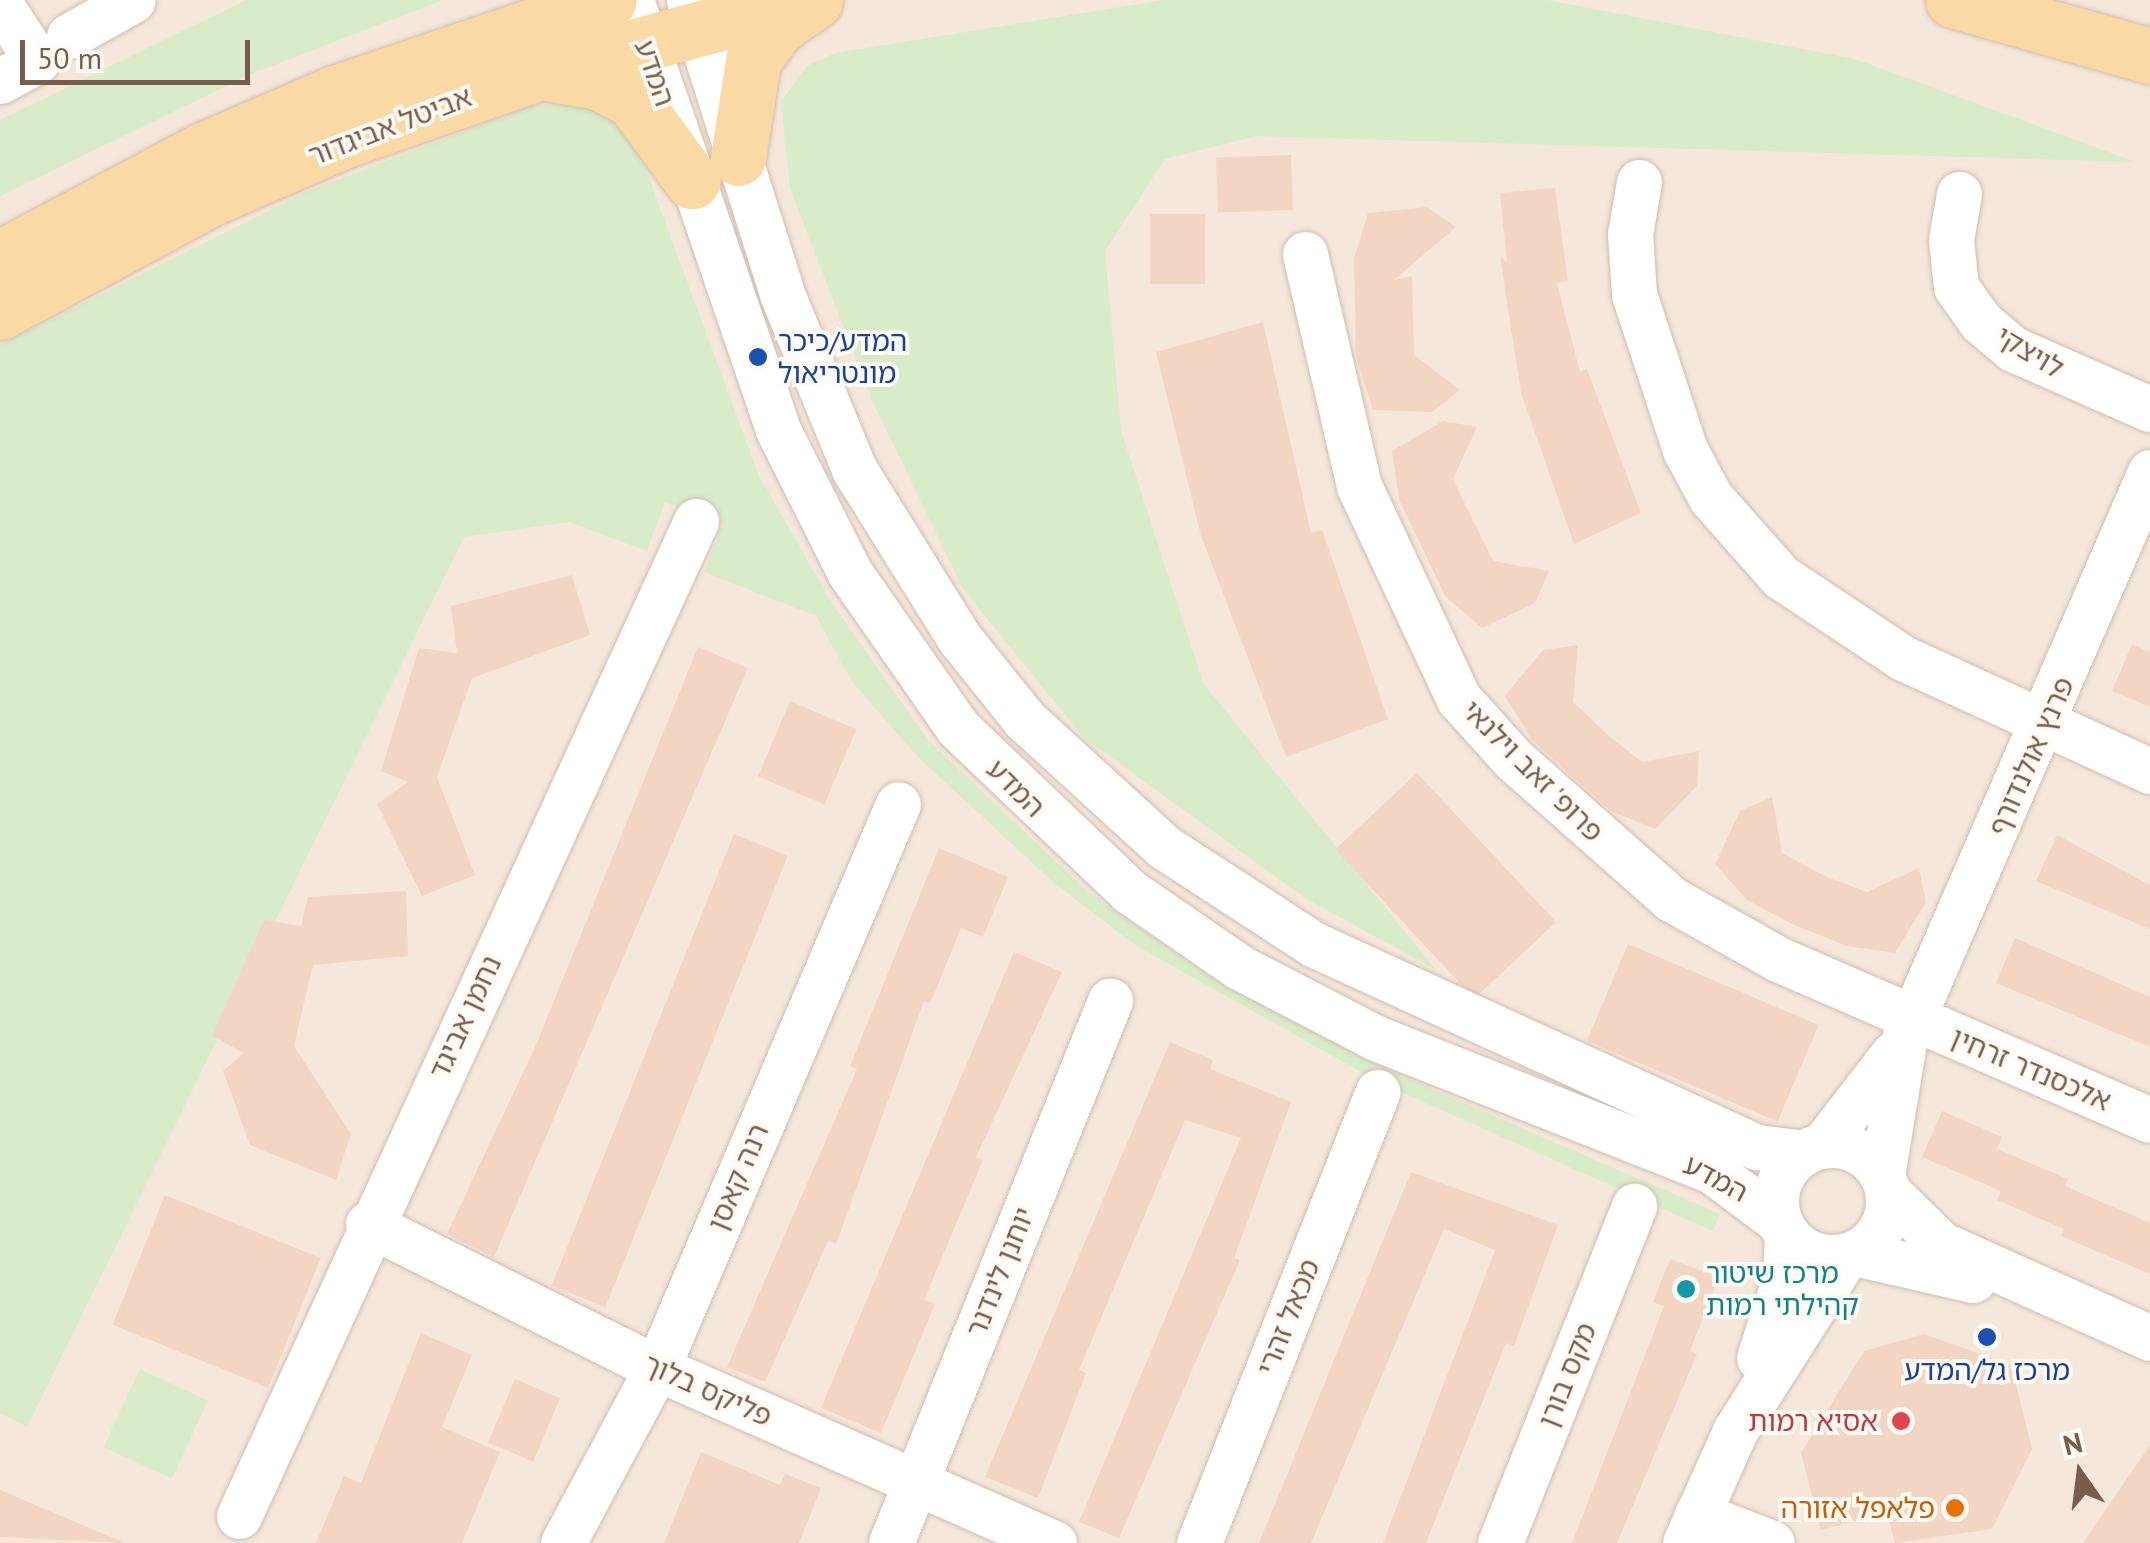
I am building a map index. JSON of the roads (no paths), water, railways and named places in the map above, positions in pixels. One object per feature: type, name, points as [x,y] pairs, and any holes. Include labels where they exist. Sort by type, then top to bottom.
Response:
[{"type":"main road","name":"אביטל אביגדור","points":[[0,258],[203,150],[519,16],[609,0]]},
{"type":"main road","name":"אביטל אביגדור","points":[[0,312],[213,197],[537,74],[638,21],[804,0]]},
{"type":"main road","points":[[537,74],[591,80],[632,99],[715,170],[752,61],[776,27],[818,0]]},
{"type":"main road","points":[[1952,0],[2150,56]]},
{"type":"street","points":[[69,36],[134,0]]},
{"type":"street","points":[[0,4],[36,61],[0,81]]},
{"type":"street","name":"המדע","points":[[694,14],[715,170],[778,430],[841,556],[958,728],[1031,806],[1130,892],[1239,967],[1376,1038],[1712,1171],[1783,1228]]},
{"type":"street","name":"המדע","points":[[638,21],[715,170],[873,502],[960,639],[1082,778],[1164,847],[1393,986],[1757,1146],[1813,1150]]},
{"type":"street","points":[[1639,182],[1630,234],[1634,294],[1656,371],[1712,498],[1781,578],[1902,658],[2150,772]]},
{"type":"street","name":"לויצקי","points":[[1960,194],[1952,240],[1956,288],[1981,322],[2013,349],[2150,409]]},
{"type":"street","name":"פרופ' זאב וילנאי","points":[[1306,254],[1360,486],[1459,699],[1592,835],[1671,898],[1778,959],[1909,1026]]},
{"type":"street","name":"פרנץ אולנדורף","points":[[1813,1150],[1909,1026],[2045,727],[2150,472]]},
{"type":"street","name":"נחמן אביגד","points":[[240,1516],[368,1224],[696,521]]},
{"type":"street","name":"רנה קאסן","points":[[563,1543],[657,1368],[898,804]]},
{"type":"street","name":"יוחנן לינדנר","points":[[890,1543],[1110,1001]]},
{"type":"street","name":"פרנץ אולנדורף","points":[[1885,1184],[1909,1026]]},
{"type":"street","name":"אלכסנדר זרחין","points":[[1909,1026],[2150,1120]]},
{"type":"street","name":"מכאל זהרי","points":[[1200,1543],[1378,1092]]},
{"type":"street","points":[[1772,1543],[1691,1529],[1735,1431],[1785,1277],[1782,1175],[1813,1150],[1850,1148],[1940,1244],[2132,1330]]},
{"type":"street","points":[[1735,1431],[1850,1254],[1885,1221],[1885,1184]]},
{"type":"street","name":"מקס בורן","points":[[1500,1543],[1634,1206]]},
{"type":"street","name":"פליקס בלוך","points":[[368,1224],[657,1368],[1054,1543]]},
{"type":"street","points":[[1783,1228],[1813,1254],[1850,1254],[2132,1330]]},
{"type":"place","name":"המדע/כיכר מונטריאול","points":[[758,357]]},
{"type":"place","name":"מרכז שיטור קהילתי רמות","points":[[1686,1289]]},
{"type":"place","name":"מרכז גל/המדע","points":[[1987,1337]]},
{"type":"place","name":"אסיא רמות","points":[[1901,1421]]},
{"type":"place","name":"פלאפל אזורה","points":[[1955,1508]]}]
